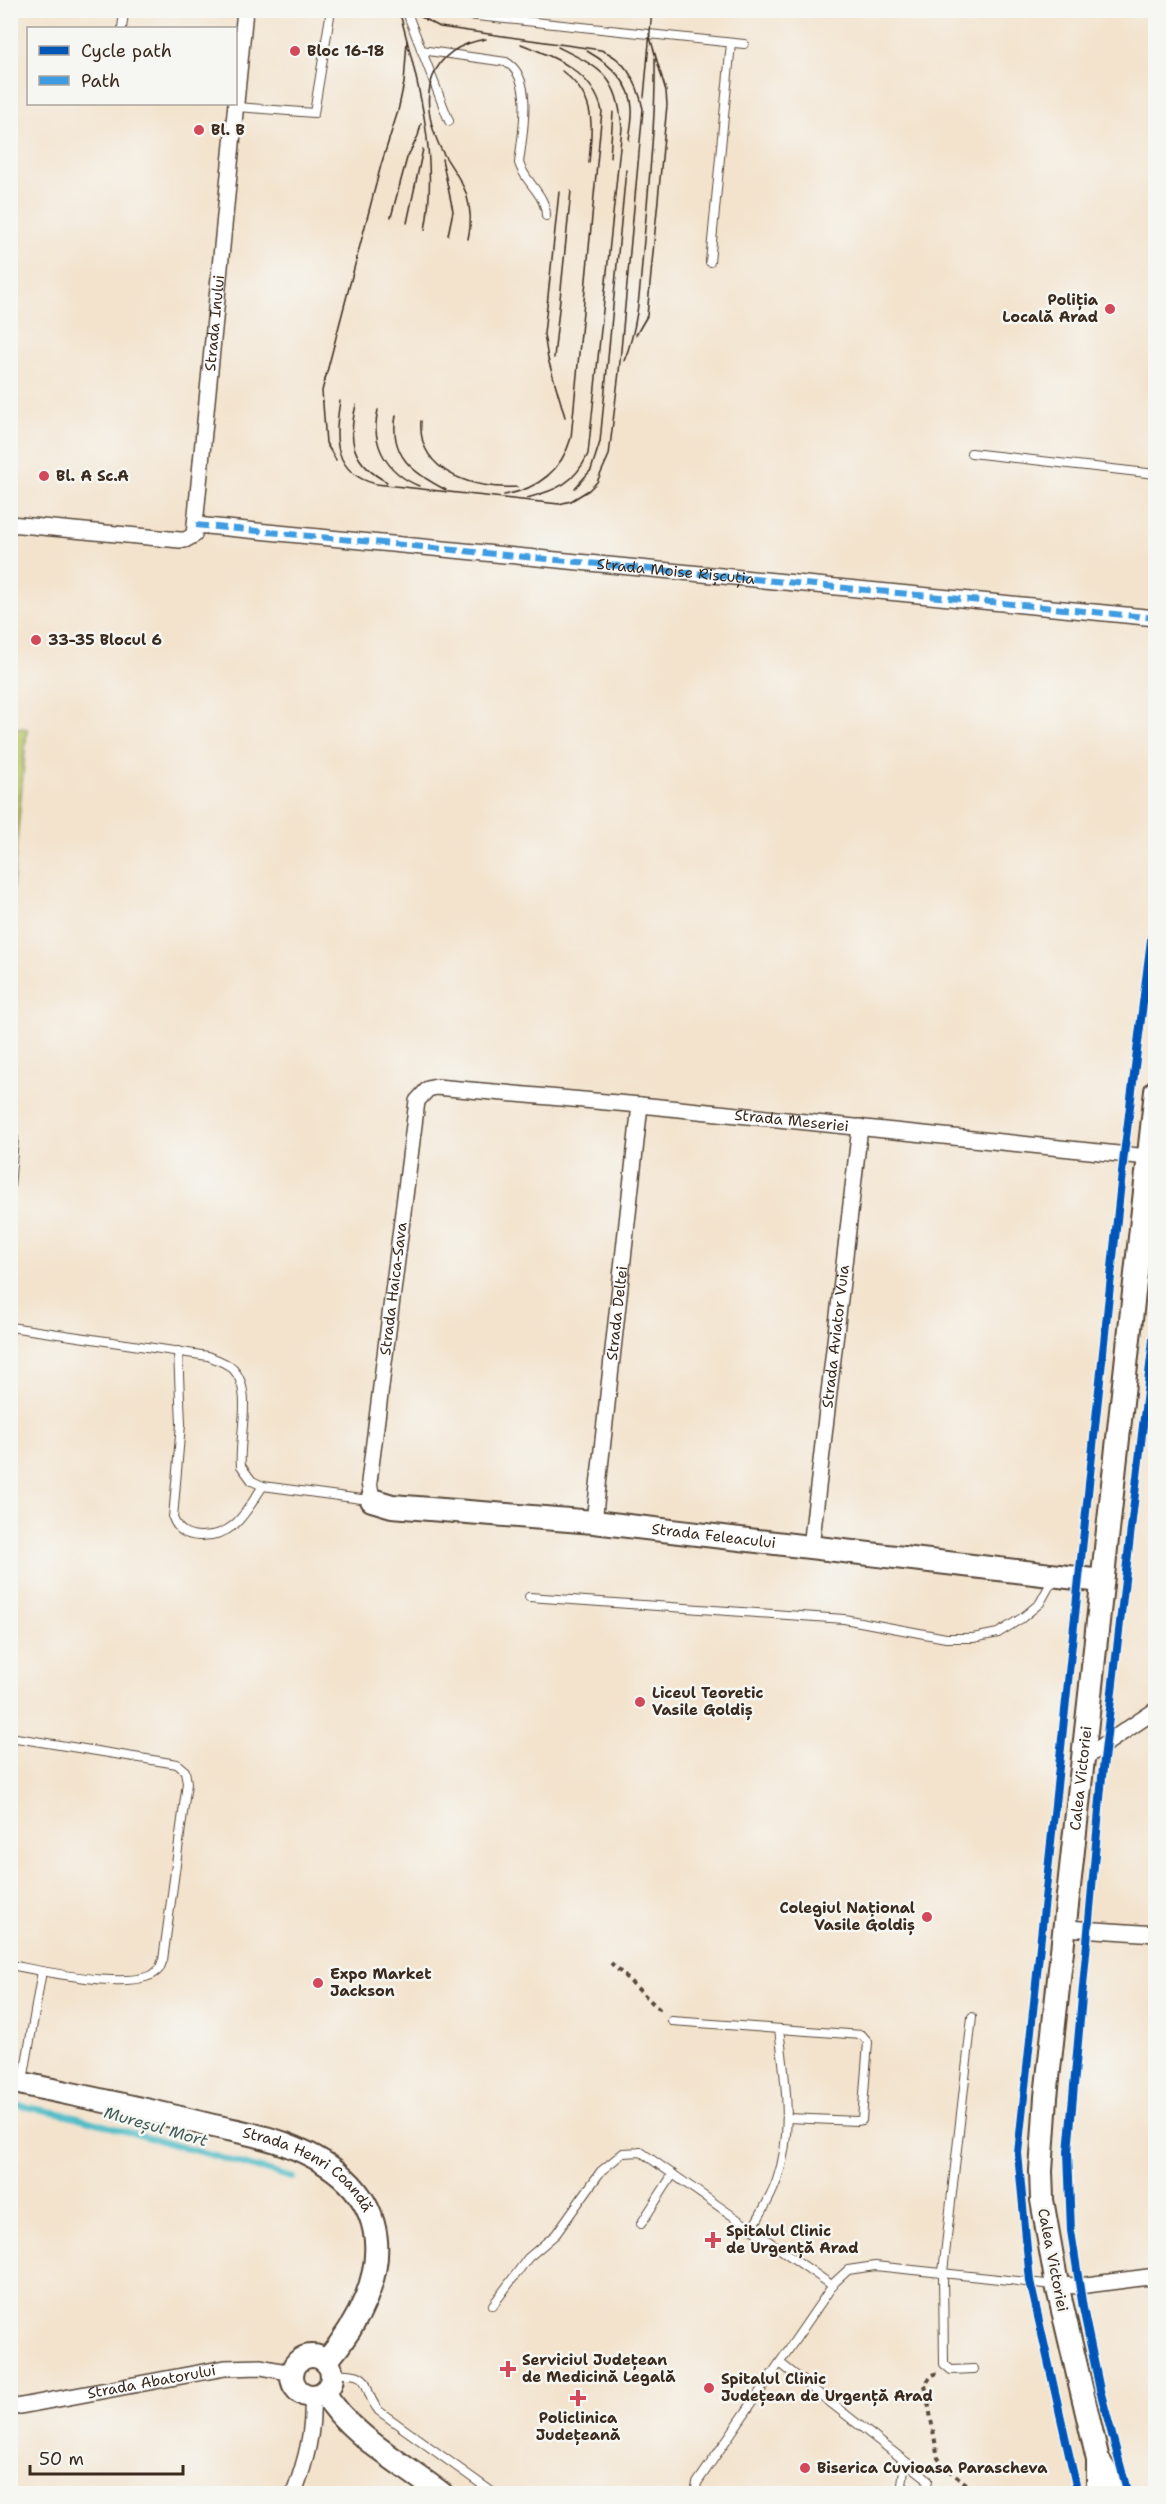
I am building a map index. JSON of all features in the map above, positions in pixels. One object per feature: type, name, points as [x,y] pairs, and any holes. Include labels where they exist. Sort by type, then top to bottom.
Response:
[{"type":"street","name":"Strada Inului","points":[[193,531],[237,107],[238,60],[244,10]]},
{"type":"street","name":"Strada Moise Rișcuția","points":[[10,524],[180,540],[193,531],[1155,618]]},
{"type":"street","name":"Strada Meseriei","points":[[436,1087],[640,1104],[1148,1157]]},
{"type":"street","name":"Strada Haica-Sava","points":[[372,1500],[369,1482],[417,1101],[428,1089],[436,1087]]},
{"type":"street","name":"Calea Victoriei","points":[[1098,2493],[1098,2460],[1057,2285],[1042,2200],[1041,2171],[1046,2097],[1155,1091]]},
{"type":"street","name":"Strada Deltei","points":[[594,1522],[640,1104]]},
{"type":"street","name":"Strada Aviator Vuia","points":[[811,1547],[860,1127]]},
{"type":"street","name":"Strada Feleacului","points":[[372,1500],[392,1506],[594,1522],[1102,1581]]},
{"type":"street","points":[[1083,1759],[1155,1710]]},
{"type":"street","points":[[1065,1928],[1155,1934]]},
{"type":"street","name":"Strada Henri Coandă","points":[[17,2082],[176,2116],[284,2144],[317,2160],[357,2191],[369,2210],[377,2232],[375,2268],[365,2303],[323,2381]]},
{"type":"street","points":[[1057,2285],[1079,2286],[1155,2276]]},
{"type":"street","points":[[323,2381],[300,2392],[296,2388],[292,2373],[295,2365],[304,2358],[315,2357],[333,2407],[349,2424],[442,2493]]},
{"type":"street","name":"Strada Abatorului","points":[[10,2408],[225,2368],[261,2367],[292,2373]]},
{"type":"street","points":[[294,2493],[306,2458],[323,2381]]},
{"type":"street","name":"Calea Victoriei","points":[[1098,2460],[1119,2493]]},
{"type":"lane","points":[[237,107],[314,113],[331,10]]},
{"type":"lane","points":[[406,10],[449,121]]},
{"type":"lane","points":[[419,10],[744,44]]},
{"type":"lane","points":[[122,27],[124,13]]},
{"type":"lane","points":[[710,262],[731,43]]},
{"type":"lane","points":[[421,50],[506,62],[515,66],[525,102],[519,163],[521,171],[544,201],[546,216]]},
{"type":"lane","points":[[971,453],[1155,474]]},
{"type":"lane","points":[[10,1188],[14,1138]]},
{"type":"lane","points":[[10,1327],[208,1356],[233,1369],[241,1382],[244,1394],[240,1466],[252,1481],[263,1486],[372,1500]]},
{"type":"lane","points":[[178,1351],[181,1424],[173,1518],[177,1526],[193,1536],[213,1536],[226,1532],[236,1525],[263,1486]]},
{"type":"lane","points":[[529,1597],[844,1619],[946,1638],[973,1638],[998,1633],[1022,1618],[1040,1603],[1055,1575]]},
{"type":"lane","points":[[10,1737],[177,1764],[182,1766],[187,1777],[163,1960],[158,1970],[149,1976],[132,1980],[108,1981],[10,1965]]},
{"type":"lane","points":[[17,2082],[42,1971]]},
{"type":"lane","points":[[972,2017],[943,2272],[944,2364],[946,2369],[974,2369]]},
{"type":"lane","points":[[672,2021],[862,2035],[868,2042],[862,2120],[787,2118]]},
{"type":"lane","points":[[752,2229],[769,2200],[780,2174],[787,2135],[779,2029]]},
{"type":"lane","points":[[492,2305],[528,2258],[556,2234],[611,2160],[623,2153],[635,2150],[833,2286]]},
{"type":"lane","points":[[641,2224],[673,2174]]},
{"type":"lane","points":[[695,2493],[697,2482],[840,2275],[848,2270],[860,2266],[943,2272],[1057,2285]]},
{"type":"lane","points":[[780,2363],[902,2458],[928,2480],[927,2485]]},
{"type":"lane","points":[[323,2381],[349,2373],[365,2379],[373,2404],[380,2411],[495,2493]]},
{"type":"lane","points":[[902,2458],[904,2469],[902,2485],[906,2489]]},
{"type":"path","points":[[611,1963],[672,2021]]},
{"type":"path","points":[[946,2369],[931,2376],[925,2385],[938,2458],[979,2493]]},
{"type":"green space","points":[[10,727],[27,729],[11,906]]},
{"type":"waterway","name":"Mureșul Mort","points":[[10,2104],[64,2114],[293,2178]]},
{"type":"tram line","points":[[399,10],[419,91],[428,147],[429,202],[425,230]]},
{"type":"tram line","points":[[340,401],[337,428],[339,452],[351,471],[362,479],[376,484],[559,504],[571,501],[589,490],[597,482],[609,455],[619,372],[643,109],[638,90],[624,66],[610,54],[601,50],[440,27],[421,17],[414,10]]},
{"type":"tram line","points":[[644,97],[652,10]]},
{"type":"tram line","points":[[636,335],[647,316],[667,105],[666,91],[649,34]]},
{"type":"tram line","points":[[468,239],[470,222],[468,199],[439,145],[432,126],[429,92],[440,63],[452,52],[467,44],[486,39]]},
{"type":"tram line","points":[[336,460],[326,443],[322,391],[381,165],[398,111],[404,83],[407,41]]},
{"type":"tram line","points":[[504,495],[527,488],[546,477],[561,460],[571,438],[602,111],[597,97],[581,76],[547,54],[521,44]]},
{"type":"tram line","points":[[527,498],[547,492],[571,479],[588,454],[622,128],[616,96],[605,76],[586,61],[558,47]]},
{"type":"tram line","points":[[587,51],[610,67],[628,90],[632,112],[629,140]]},
{"type":"tram line","points":[[624,361],[633,332],[640,286],[653,126],[655,58]]},
{"type":"tram line","points":[[562,71],[581,91],[590,112],[589,163]]},
{"type":"tram line","points":[[610,157],[613,112]]},
{"type":"tram line","points":[[391,217],[407,158],[421,124]]},
{"type":"tram line","points":[[407,223],[423,149]]},
{"type":"tram line","points":[[442,159],[453,211],[448,235]]},
{"type":"tram line","points":[[575,488],[591,470],[600,442],[626,170]]},
{"type":"tram line","points":[[554,358],[571,191]]},
{"type":"tram line","points":[[559,192],[544,334],[548,359],[565,417]]},
{"type":"tram line","points":[[356,405],[352,430],[355,451],[367,468],[387,482]]},
{"type":"tram line","points":[[378,410],[377,435],[384,456],[398,474],[419,486]]},
{"type":"tram line","points":[[396,415],[396,442],[406,462],[423,477],[446,490]]},
{"type":"tram line","points":[[421,421],[422,439],[429,454],[439,466],[452,475],[484,485],[517,487]]},
{"type":"marked path","points":[[196,525],[1156,618]]},
{"type":"cycle path","points":[[1078,2494],[1030,2281],[1018,2153],[1124,1154],[1156,900]]},
{"type":"cycle path","points":[[1128,2494],[1100,2390],[1083,2308],[1071,2231],[1068,2152],[1102,1777],[1156,1314]]},
{"type":"place","name":"Bloc 16-18","points":[[295,51]]},
{"type":"place","name":"Bl. B","points":[[199,130]]},
{"type":"place","name":"Poliția Locală Arad","points":[[1110,309]]},
{"type":"place","name":"Bl. A Sc.A","points":[[44,476]]},
{"type":"place","name":"33-35 Blocul 6","points":[[36,640]]},
{"type":"place","name":"Liceul Teoretic Vasile Goldiș","points":[[640,1702]]},
{"type":"place","name":"Colegiul Național Vasile Goldiș","points":[[927,1917]]},
{"type":"place","name":"Expo Market Jackson","points":[[318,1983]]},
{"type":"place","name":"Spitalul Clinic de Urgență Arad","points":[[713,2240]]},
{"type":"place","name":"Serviciul Județean de Medicină Legală","points":[[508,2369]]},
{"type":"place","name":"Spitalul Clinic Județean de Urgență Arad","points":[[709,2388]]},
{"type":"place","name":"Policlinica Județeană","points":[[578,2398]]},
{"type":"place","name":"Biserica Cuvioasa Parascheva","points":[[805,2468]]}]
